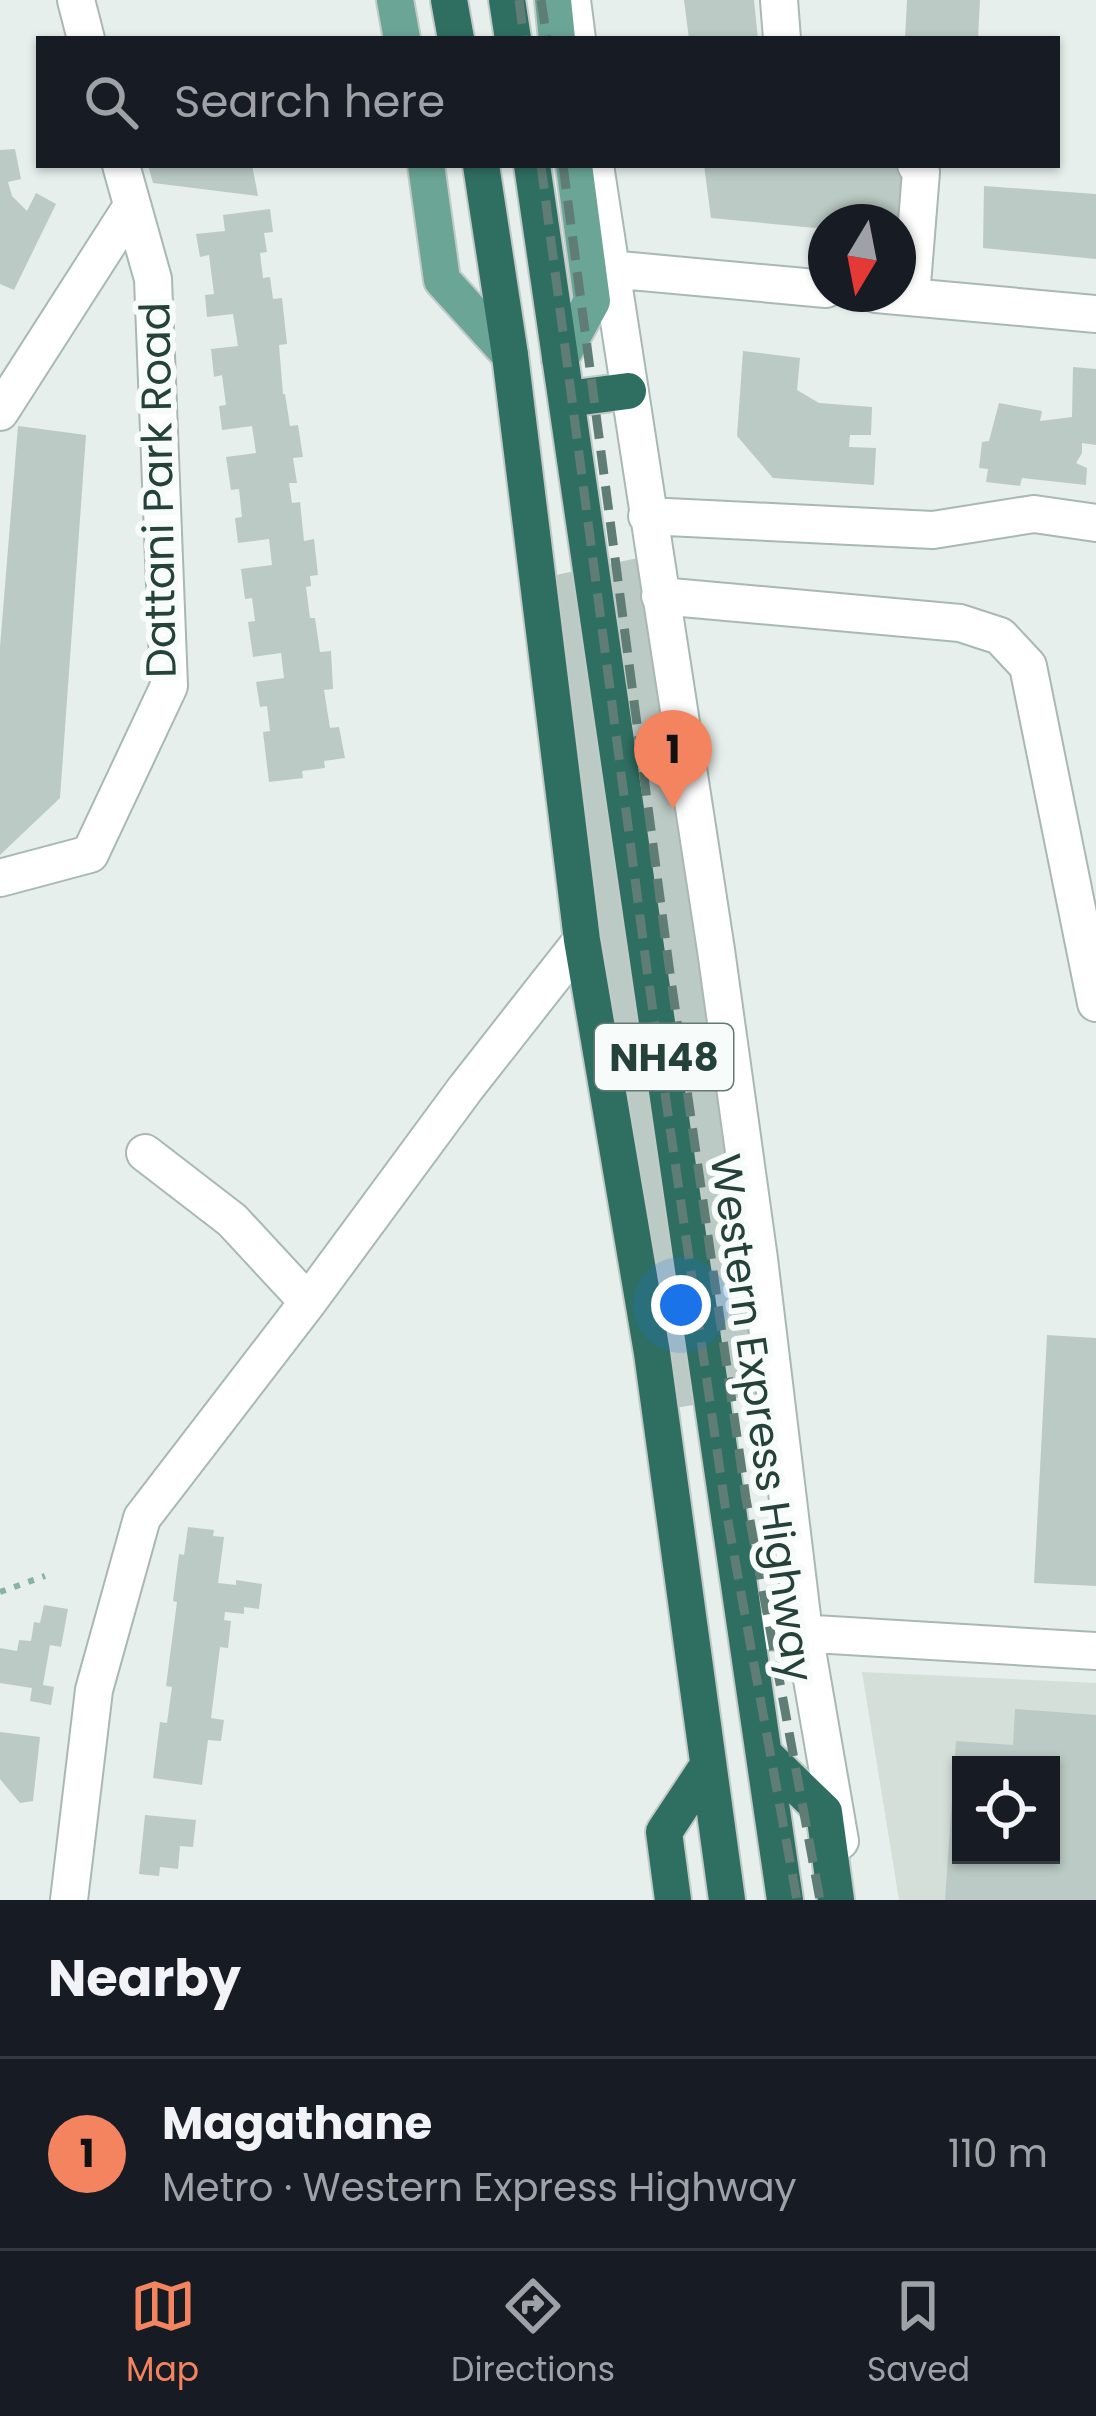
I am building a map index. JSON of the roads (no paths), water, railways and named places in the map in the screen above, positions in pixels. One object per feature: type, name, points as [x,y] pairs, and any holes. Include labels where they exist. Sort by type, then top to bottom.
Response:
[{"type":"highway","points":[[448,0],[455,36]]},
{"type":"highway","points":[[507,0],[512,36]]},
{"type":"highway","name":"NH48","points":[[481,168],[510,355],[582,940],[652,1353],[727,1900]]},
{"type":"highway","name":"Western Express Highway","points":[[532,168],[785,1900]]},
{"type":"highway","points":[[567,399],[628,391]]},
{"type":"highway","points":[[765,1755],[824,1812],[836,1900]]},
{"type":"highway","points":[[673,1900],[664,1832],[707,1767]]},
{"type":"main road","points":[[395,0],[401,36]]},
{"type":"main road","points":[[553,0],[557,36]]},
{"type":"main road","points":[[426,168],[442,280],[510,355]]},
{"type":"main road","points":[[560,359],[592,301],[599,269],[575,168]]},
{"type":"street","points":[[76,0],[85,36]]},
{"type":"street","points":[[572,0],[577,36]]},
{"type":"street","points":[[779,0],[782,36]]},
{"type":"street","name":"Dattani Park Road","points":[[0,878],[90,854],[169,686],[153,279],[122,168]]},
{"type":"street","points":[[595,168],[599,269],[628,391],[716,950],[804,1633],[850,1900]]},
{"type":"street","points":[[915,204],[922,172],[919,168]]},
{"type":"street","points":[[0,412],[132,206]]},
{"type":"street","points":[[599,269],[808,288]]},
{"type":"street","points":[[916,298],[1096,314]]},
{"type":"street","points":[[647,516],[933,530],[1034,514],[1096,523]]},
{"type":"street","points":[[660,596],[960,623],[1000,636],[1028,666],[1090,943],[1096,1004]]},
{"type":"street","points":[[69,1900],[94,1690],[142,1517],[582,940]]},
{"type":"street","points":[[145,1153],[232,1220],[308,1302]]},
{"type":"street","points":[[748,1630],[1096,1651]]},
{"type":"railway","points":[[519,0],[524,36]]},
{"type":"railway","points":[[541,0],[547,36]]},
{"type":"railway","points":[[541,168],[647,970],[725,1505],[797,1900]]},
{"type":"railway","points":[[563,168],[669,966],[746,1499],[820,1900]]},
{"type":"place","name":"Magathane","points":[[673,809]]}]
